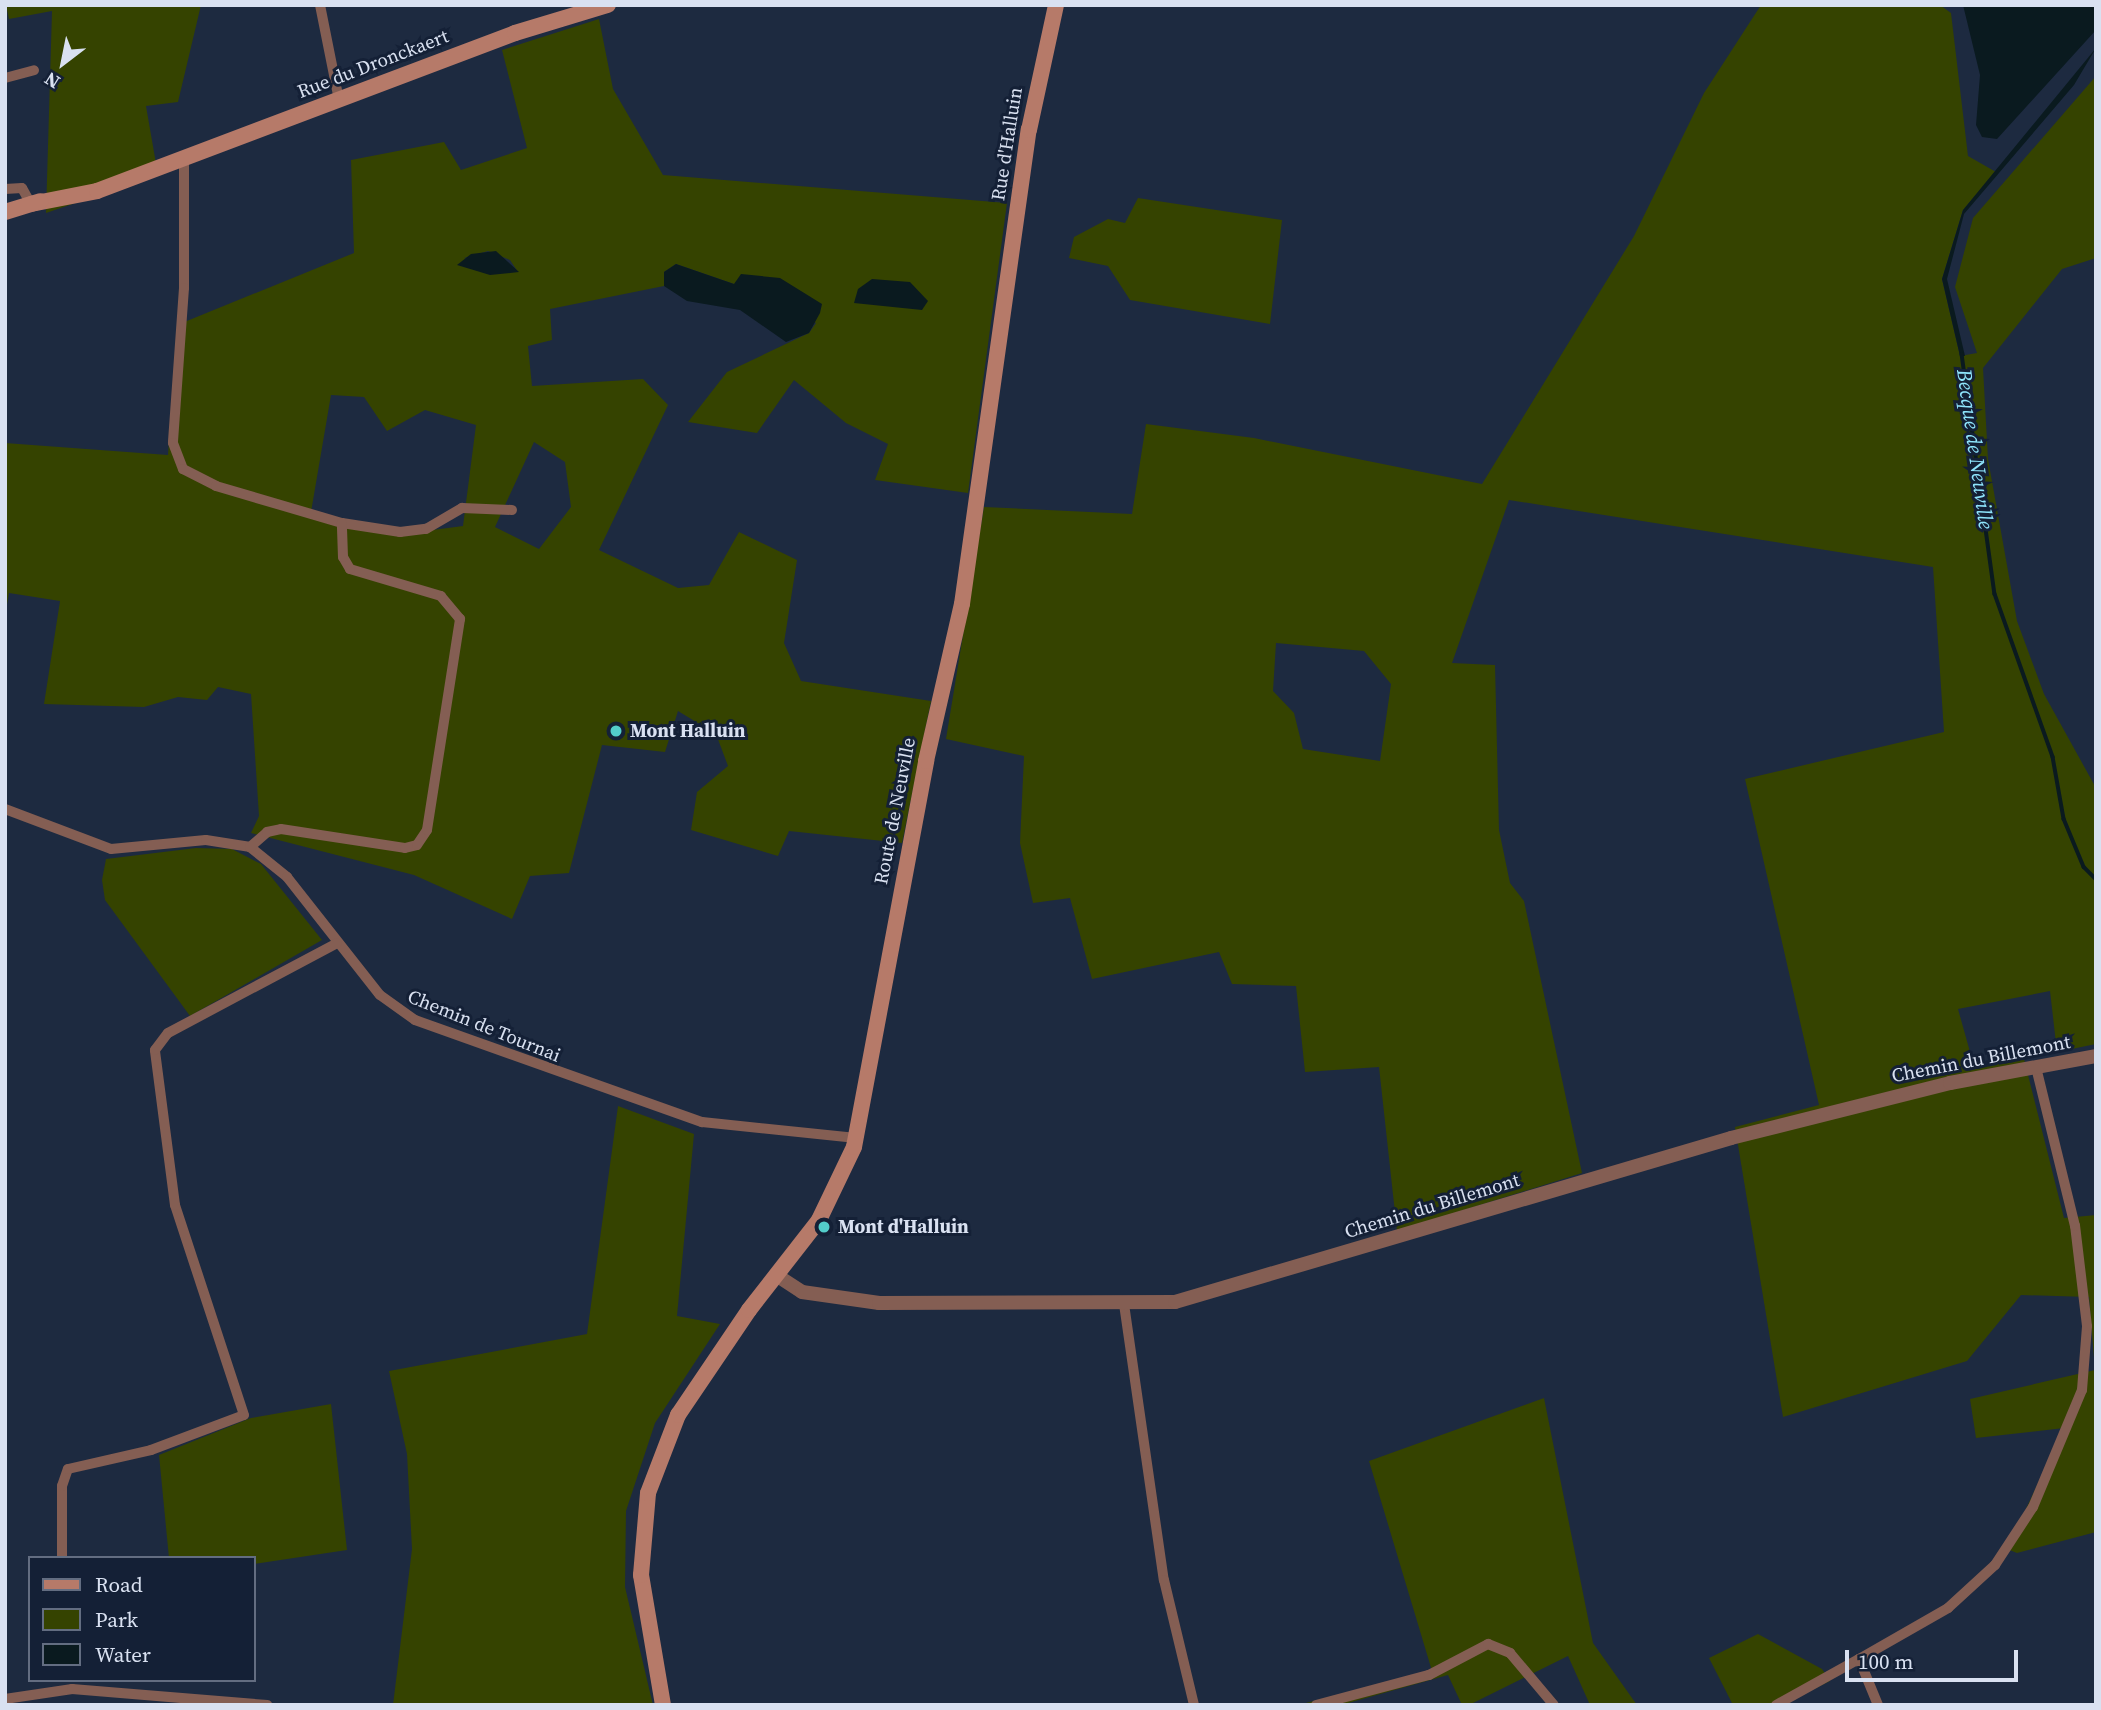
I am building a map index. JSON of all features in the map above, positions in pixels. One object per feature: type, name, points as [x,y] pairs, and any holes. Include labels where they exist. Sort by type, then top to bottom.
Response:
[{"type":"main road","name":"Rue du Dronckaert","points":[[5,212],[97,191],[541,24],[608,5]]},
{"type":"main road","name":"Rue d'Halluin","points":[[1007,290],[1029,130],[1056,5]]},
{"type":"main road","name":"Route de Neuville","points":[[663,1705],[653,1663],[645,1649],[633,1574],[642,1480],[676,1401],[719,1340],[749,1310],[827,1207],[856,1138],[922,780],[962,604],[1007,290]]},
{"type":"street","points":[[320,5],[332,46],[339,100]]},
{"type":"street","points":[[5,78],[34,70]]},
{"type":"street","points":[[184,157],[175,457],[204,482],[342,523],[411,532],[462,508],[512,510]]},
{"type":"street","points":[[5,190],[22,188],[31,204]]},
{"type":"street","points":[[250,847],[267,832],[281,829],[412,847],[426,830],[460,619],[441,596],[350,569],[343,557],[342,523]]},
{"type":"street","name":"Chemin de Tournai","points":[[5,809],[111,849],[215,840],[250,847],[279,868],[380,995],[404,1014],[579,1083],[713,1125],[856,1138]]},
{"type":"street","points":[[62,1556],[62,1486],[68,1469],[151,1450],[244,1415],[175,1205],[155,1050],[167,1033],[337,943]]},
{"type":"street","name":"Chemin du Billemont","points":[[776,1275],[802,1292],[879,1303],[1043,1299],[1124,1304],[1203,1296],[1705,1145],[1950,1083],[2096,1056]]},
{"type":"street","points":[[1776,1705],[1948,1608],[1995,1565],[2040,1491],[2082,1390],[2087,1326],[2075,1226],[2036,1067]]},
{"type":"street","points":[[1124,1304],[1164,1580],[1194,1705]]},
{"type":"street","points":[[1316,1705],[1429,1675],[1488,1644],[1510,1653],[1554,1705]]},
{"type":"street","points":[[1859,1660],[1878,1705]]},
{"type":"street","points":[[5,1699],[56,1685],[267,1705]]},
{"type":"green space","points":[[6,5],[201,5],[178,102],[146,106],[158,175],[46,213],[52,11],[9,19]]},
{"type":"green space","points":[[1761,5],[1940,5],[1951,13],[1968,156],[1996,172],[1963,210],[1942,279],[1960,356],[1977,353],[1955,287],[1973,218],[2096,76],[2096,258],[2062,269],[1983,368],[1988,459],[2017,621],[2044,694],[2096,788],[2096,1044],[2057,1052],[2050,991],[1958,1009],[1974,1066],[2024,1059],[2064,1218],[2096,1215],[2096,1532],[2017,1553],[2002,1547],[2016,1530],[2064,1428],[1976,1438],[1970,1399],[2095,1370],[2089,1297],[2021,1295],[1967,1361],[1783,1417],[1735,1127],[1819,1105],[1745,779],[1944,732],[1933,567],[1509,500],[1452,663],[1495,665],[1499,830],[1510,883],[1524,901],[1582,1173],[1397,1231],[1379,1067],[1305,1072],[1296,986],[1232,984],[1219,952],[1092,979],[1070,898],[1033,903],[1020,843],[1024,756],[946,739],[984,507],[1132,514],[1146,424],[1254,438],[1482,484],[1634,236],[1704,93]],"holes":[[[1276,643],[1364,651],[1391,684],[1380,761],[1303,749],[1294,713],[1273,691]]]},
{"type":"green space","points":[[599,19],[613,89],[663,175],[1007,203],[968,493],[875,480],[888,444],[846,423],[794,380],[757,433],[688,422],[727,372],[809,333],[816,323],[734,284],[676,264],[664,272],[664,286],[550,309],[552,340],[528,346],[532,386],[643,379],[668,405],[599,550],[678,588],[709,585],[739,532],[797,560],[784,643],[801,681],[931,701],[902,843],[789,831],[778,856],[691,830],[697,792],[728,766],[716,734],[678,711],[665,752],[602,745],[569,873],[530,876],[512,919],[414,875],[251,833],[259,816],[251,694],[218,687],[207,700],[178,697],[144,707],[44,704],[60,601],[9,593],[5,616],[5,443],[168,455],[177,325],[354,253],[351,160],[444,142],[461,170],[527,148],[502,50]],"holes":[[[488,251],[510,260],[518,272],[464,258]],[[331,395],[364,397],[387,431],[425,410],[476,425],[463,526],[402,534],[310,518]],[[534,442],[565,462],[571,507],[539,549],[495,527]]]},
{"type":"green space","points":[[1138,198],[1282,220],[1270,324],[1130,300],[1108,266],[1069,258],[1074,237],[1108,219],[1125,223]]},
{"type":"green space","points":[[196,848],[232,849],[261,864],[322,940],[190,1016],[105,900],[102,880],[106,859]]},
{"type":"green space","points":[[618,1106],[694,1134],[677,1316],[720,1324],[655,1423],[626,1511],[625,1587],[653,1705],[393,1705],[412,1549],[407,1454],[389,1371],[587,1334]]},
{"type":"green space","points":[[1544,1398],[1593,1643],[1637,1705],[1590,1705],[1568,1656],[1469,1705],[1462,1705],[1448,1675],[1341,1705],[1298,1705],[1432,1671],[1369,1461]]},
{"type":"green space","points":[[331,1404],[347,1550],[256,1564],[256,1556],[169,1556],[159,1455],[251,1418]]},
{"type":"green space","points":[[1758,1634],[1822,1669],[1830,1681],[1782,1705],[1733,1705],[1709,1658]]},
{"type":"water","points":[[1963,5],[2096,7],[2096,30],[1997,139],[1982,137],[1976,125],[1980,75]]},
{"type":"water","points":[[2096,48],[2074,85],[1964,214],[1947,279],[1965,356],[1960,356],[1942,279],[1963,210]]},
{"type":"water","points":[[496,251],[519,272],[490,275],[457,265],[471,254]]},
{"type":"water","points":[[676,264],[734,284],[741,274],[780,278],[822,304],[820,313],[809,333],[786,342],[740,310],[687,301],[664,286],[664,272]]},
{"type":"water","points":[[872,279],[910,282],[928,301],[922,310],[854,303],[858,289]]},
{"type":"waterway","name":"Becque de Neuville","points":[[1962,354],[1995,594],[2053,757],[2064,819],[2084,867],[2096,879]]},
{"type":"place","name":"Mont Halluin","points":[[616,731]]},
{"type":"place","name":"Mont d'Halluin","points":[[824,1227]]}]
